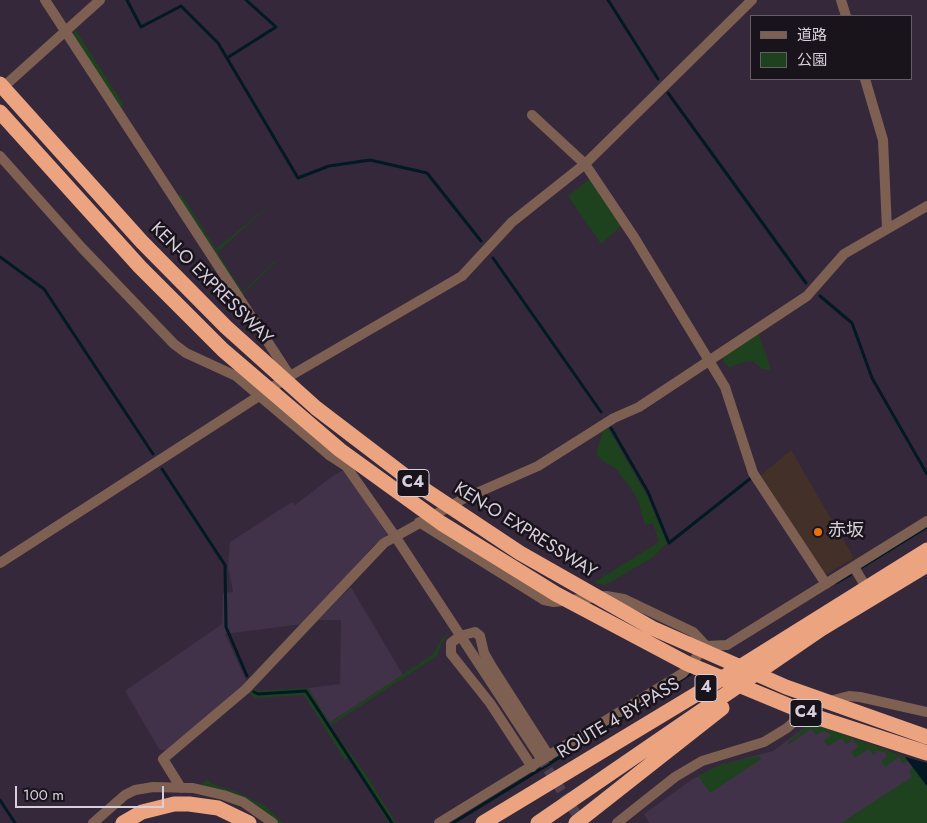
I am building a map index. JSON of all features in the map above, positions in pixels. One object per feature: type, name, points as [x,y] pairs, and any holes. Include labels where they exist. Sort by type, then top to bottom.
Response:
[{"type":"highway","name":"KEN-O EXPRESSWAY","points":[[0,84],[142,242],[262,361],[324,414],[413,482],[520,552],[652,628],[786,687],[927,737]]},
{"type":"highway","name":"KEN-O EXPRESSWAY","points":[[0,112],[134,260],[223,350],[340,450],[441,524],[556,594],[688,664],[816,716],[927,754]]},
{"type":"highway","name":"ROUTE 4 BY-PASS","points":[[483,823],[700,692],[927,550]]},
{"type":"highway","name":"ROUTE 4 BY-PASS","points":[[538,823],[821,629],[927,565]]},
{"type":"highway","points":[[576,823],[821,629]]},
{"type":"highway","points":[[140,823],[174,804],[204,805],[230,812],[249,823]]},
{"type":"highway","points":[[123,823],[142,812],[161,811],[213,816],[230,823]]},
{"type":"street","points":[[46,0],[290,376]]},
{"type":"street","points":[[0,90],[100,0]]},
{"type":"street","points":[[0,563],[290,376],[462,276],[512,222],[586,164],[752,0]]},
{"type":"street","points":[[842,0],[846,15]]},
{"type":"street","points":[[865,80],[883,140],[887,229]]},
{"type":"street","points":[[532,114],[586,164],[634,237],[725,387],[753,473],[826,584]]},
{"type":"street","points":[[0,156],[82,248],[174,344],[186,353],[228,371],[346,466],[396,536],[460,636],[545,756]]},
{"type":"street","points":[[181,788],[163,759],[246,689],[384,543],[463,499],[538,466],[614,418],[639,407],[807,296],[844,254],[927,206]]},
{"type":"street","points":[[439,823],[532,767],[545,756],[683,673],[706,646],[728,645],[927,521]]},
{"type":"street","points":[[419,522],[544,600],[554,602],[606,596],[624,599],[693,632],[706,646]]},
{"type":"street","points":[[854,566],[866,587]]},
{"type":"street","points":[[532,767],[490,704],[451,654],[452,644],[460,636],[475,632],[480,636],[484,653],[545,756]]},
{"type":"street","points":[[617,823],[640,802],[675,776],[702,761],[764,742],[787,728],[812,707],[821,703],[845,697],[860,697],[927,712]]},
{"type":"street","points":[[93,823],[110,806],[135,790],[153,786],[211,791],[243,802],[273,823]]},
{"type":"shaded area","points":[[791,450],[854,558],[825,575],[761,475]]},
{"type":"shaded area","points":[[344,470],[387,534],[386,537],[374,545],[303,624],[225,634],[248,684],[167,751],[159,749],[125,691],[222,624],[223,593],[233,592],[228,566],[230,542],[292,502],[295,505],[334,475]]},
{"type":"shaded area","points":[[351,587],[403,675],[329,723],[308,688],[340,684],[341,620],[318,620]]},
{"type":"shaded area","points":[[811,723],[905,757],[923,781],[841,823],[649,823],[644,814],[691,780],[720,765],[773,751]]},
{"type":"green space","points":[[75,29],[124,105],[121,107],[126,118],[73,37]]},
{"type":"green space","points":[[591,178],[622,225],[601,244],[568,196]]},
{"type":"green space","points":[[181,194],[216,249],[278,198],[217,252],[243,292],[276,262],[242,295],[177,196]]},
{"type":"green space","points":[[758,332],[771,370],[762,369],[753,361],[730,367],[724,363],[722,355]]},
{"type":"green space","points":[[608,428],[647,496],[667,543],[652,558],[605,585],[593,583],[659,542],[653,523],[645,525],[637,498],[627,483],[615,468],[604,462],[596,454],[603,431]]},
{"type":"green space","points":[[451,631],[441,644],[437,656],[330,726],[365,773],[396,823],[389,823],[348,758],[345,760],[304,695],[255,698],[250,694],[255,689],[258,691],[308,688],[330,723],[433,654],[441,640]]},
{"type":"green space","points":[[811,723],[905,757],[908,761],[903,764],[899,757],[885,767],[881,761],[887,757],[885,752],[878,751],[873,755],[869,749],[855,758],[851,752],[858,747],[853,739],[846,744],[842,738],[828,746],[824,740],[831,736],[829,733],[822,731],[816,735],[811,729],[788,745],[788,742]]},
{"type":"green space","points":[[759,756],[761,759],[710,793],[698,776],[720,765]]},
{"type":"green space","points":[[913,768],[927,786],[927,823],[841,823],[912,777],[909,771]]},
{"type":"green space","points":[[208,780],[212,784],[237,792],[265,806],[283,823],[276,823],[203,787],[202,783]]},
{"type":"water","points":[[905,757],[927,763],[927,786],[923,781]]},
{"type":"waterway","points":[[127,0],[141,27],[181,6],[218,43],[298,178],[329,166],[370,160],[427,173],[481,241]]},
{"type":"waterway","points":[[227,58],[276,27],[246,0]]},
{"type":"waterway","points":[[608,0],[658,79]]},
{"type":"waterway","points":[[668,93],[806,283]]},
{"type":"waterway","points":[[0,257],[44,289],[153,454]]},
{"type":"waterway","points":[[493,258],[601,412]]},
{"type":"waterway","points":[[820,296],[852,323],[872,378],[927,474]]},
{"type":"waterway","points":[[611,428],[648,492],[669,543],[751,478]]},
{"type":"waterway","points":[[162,469],[225,565],[226,627],[247,676]]},
{"type":"waterway","points":[[862,567],[927,527]]},
{"type":"waterway","points":[[836,583],[850,575]]},
{"type":"waterway","points":[[453,823],[695,671]]},
{"type":"waterway","points":[[254,692],[258,694],[306,691],[392,823]]},
{"type":"waterway","points":[[0,800],[15,823]]},
{"type":"tunnel","points":[[540,757],[582,823]]},
{"type":"place","name":"赤坂","points":[[818,532]]}]
